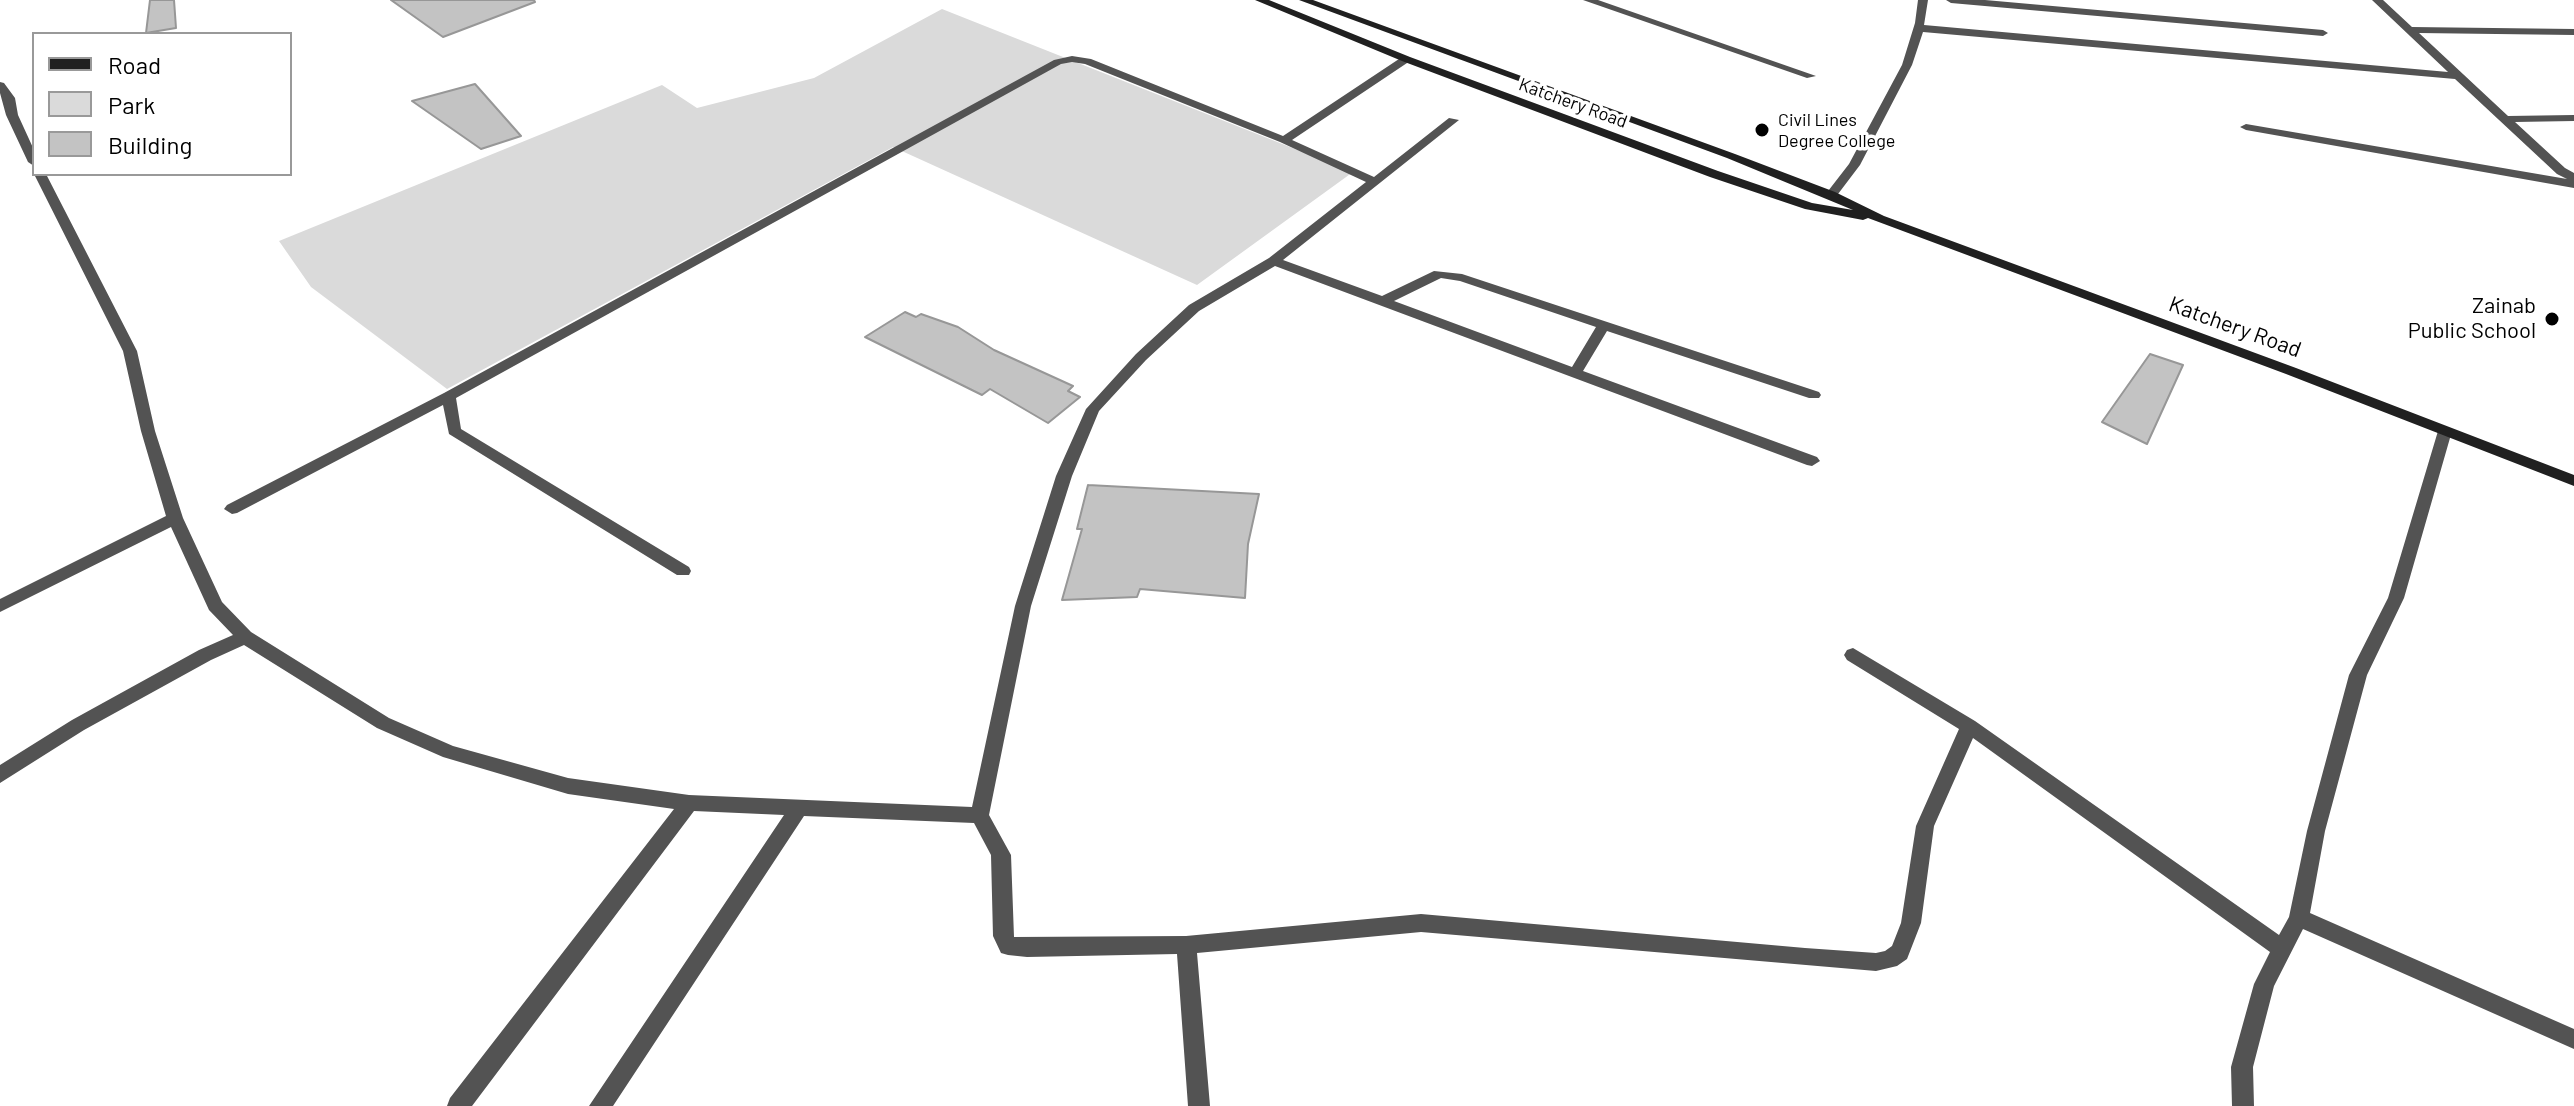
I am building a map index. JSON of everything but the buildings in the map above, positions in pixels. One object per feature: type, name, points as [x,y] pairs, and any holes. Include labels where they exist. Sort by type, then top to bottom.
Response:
[{"type":"main road","name":"Katchery Road","points":[[1260,0],[1406,59],[1714,174],[1809,206],[1880,219]]},
{"type":"main road","name":"Katchery Road","points":[[1304,0],[1731,156],[1831,195],[1880,219],[2574,481]]},
{"type":"main road","points":[[1316,22],[1334,11]]},
{"type":"main road","points":[[1487,90],[1508,75]]},
{"type":"main road","points":[[1714,174],[1731,156]]},
{"type":"street","points":[[1588,0],[1811,76]]},
{"type":"street","points":[[1831,195],[1854,165],[1907,65],[1923,0]]},
{"type":"street","points":[[1951,0],[2323,33]]},
{"type":"street","points":[[2377,0],[2574,181]]},
{"type":"street","points":[[1918,28],[2461,76]]},
{"type":"street","points":[[2411,30],[2574,32]]},
{"type":"street","points":[[1284,140],[1406,59]]},
{"type":"street","points":[[232,509],[449,396],[1058,62],[1087,61],[1284,140],[1373,181]]},
{"type":"street","points":[[0,85],[9,98],[6,117],[32,159]]},
{"type":"street","points":[[2507,119],[2574,118]]},
{"type":"street","points":[[1453,120],[1274,261],[1194,308],[1141,357],[1093,409],[1064,476],[1023,606],[980,815],[1001,855],[1003,936],[1008,946],[1186,945],[1421,923],[1805,957],[1876,962],[1890,959],[1900,952],[1911,923],[1925,826],[1969,726]]},
{"type":"street","points":[[2246,127],[2574,181]]},
{"type":"street","points":[[41,176],[130,351],[148,431],[175,518],[215,606],[245,637],[383,723],[449,752],[568,786],[689,803],[980,815]]},
{"type":"street","points":[[1274,261],[1812,461]]},
{"type":"street","points":[[1383,301],[1423,279],[1439,274],[1462,278],[1814,395]]},
{"type":"street","points":[[1575,373],[1604,325]]},
{"type":"street","points":[[449,396],[454,431],[683,571]]},
{"type":"street","points":[[2243,1106],[2242,1067],[2264,984],[2299,918],[2316,831],[2358,675],[2396,598],[2445,431]]},
{"type":"street","points":[[0,606],[175,518]]},
{"type":"street","points":[[0,775],[78,725],[205,655],[245,637]]},
{"type":"street","points":[[1853,655],[1969,726],[2281,948]]},
{"type":"street","points":[[458,1106],[689,803]]},
{"type":"street","points":[[600,1106],[799,808]]},
{"type":"street","points":[[2299,918],[2574,1039]]},
{"type":"street","points":[[1186,945],[1199,1106]]},
{"type":"green space","points":[[942,9],[1353,172],[1197,285],[893,147],[447,389],[311,287],[279,241],[662,85],[697,108],[814,78]]},
{"type":"place","name":"Civil Lines Degree College","points":[[1762,130]]},
{"type":"place","name":"Zainab Public School","points":[[2552,319]]}]
